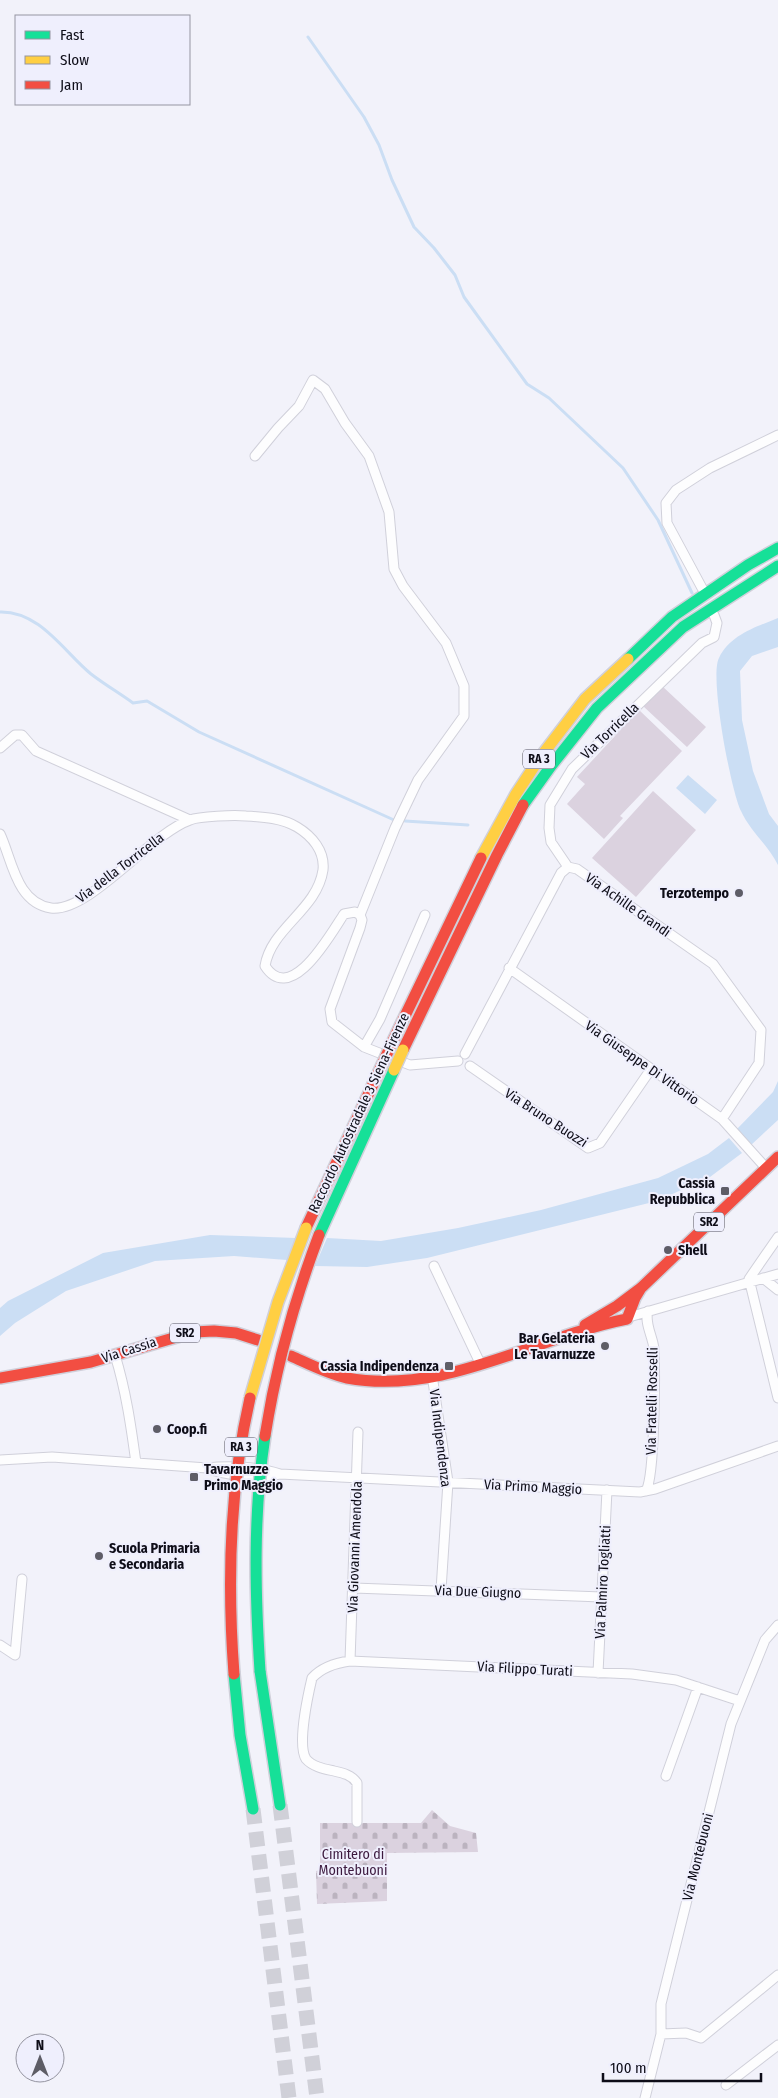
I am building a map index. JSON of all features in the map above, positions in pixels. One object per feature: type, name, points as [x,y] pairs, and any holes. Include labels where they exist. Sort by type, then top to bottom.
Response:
[{"type":"main road","name":"Raccordo Autostradale 3 Siena-Firenze","points":[[253,1809],[240,1735],[230,1630],[230,1566],[233,1506],[240,1455],[257,1370],[268,1329],[306,1228],[391,1044],[486,849],[516,794],[539,759],[585,699],[672,617],[748,565],[778,548]]},
{"type":"main road","name":"Raccordo Autostradale 3 Siena-Firenze","points":[[280,1805],[260,1671],[255,1566],[257,1492],[275,1373],[285,1333],[319,1235],[394,1070],[497,855],[526,800],[596,708],[684,627],[778,566]]},
{"type":"main road","name":"SR2","points":[[623,1311],[641,1288],[778,1157]]},
{"type":"main road","points":[[291,1356],[330,1373],[363,1380],[396,1380],[481,1366],[567,1335],[623,1311]]},
{"type":"main road","name":"Via Cassia","points":[[0,1378],[91,1362],[193,1331],[215,1330],[233,1332],[258,1340]]},
{"type":"street","points":[[255,456],[299,406],[313,380],[325,389],[369,456],[389,512],[394,569],[403,586],[446,644],[464,686],[464,716],[418,780],[395,828],[360,915],[362,920],[360,928],[330,1008],[332,1022],[364,1048],[410,1065],[458,1061]]},
{"type":"street","points":[[702,588],[667,523],[666,503],[676,490],[710,468],[778,435]]},
{"type":"street","name":"Via Torricella","points":[[568,867],[551,842],[549,828],[550,805],[572,769],[702,643],[714,637],[717,623],[714,615]]},
{"type":"street","points":[[0,748],[15,736],[22,735],[36,751],[190,820]]},
{"type":"street","name":"Via della Torricella","points":[[0,834],[17,880],[35,901],[51,908],[67,906],[81,899],[151,843],[190,820],[238,815],[272,818],[291,823],[312,837],[318,847],[323,869],[318,886],[307,906],[266,955],[264,966],[271,975],[278,978],[286,978],[301,971],[313,958],[344,914],[354,912],[360,915]]},
{"type":"street","name":"Via Achille Grandi","points":[[465,1054],[561,873],[568,867],[577,869],[713,964],[761,1030],[759,1063],[722,1119]]},
{"type":"street","points":[[364,1048],[380,1019],[425,915]]},
{"type":"street","name":"Via Giuseppe Di Vittorio","points":[[509,968],[722,1119],[766,1168]]},
{"type":"street","points":[[465,1054],[471,1058],[472,1062],[470,1066],[463,1067],[458,1061],[465,1054]]},
{"type":"street","name":"Via Bruno Buozzi","points":[[470,1066],[588,1148],[600,1143],[651,1069]]},
{"type":"street","points":[[778,1237],[753,1271],[749,1281],[778,1398]]},
{"type":"street","points":[[434,1266],[481,1366]]},
{"type":"street","points":[[623,1311],[648,1311],[778,1274]]},
{"type":"street","points":[[763,1278],[778,1290]]},
{"type":"street","points":[[623,1311],[658,1308]]},
{"type":"street","name":"Via Fratelli Rosselli","points":[[646,1491],[651,1472],[654,1366],[654,1346],[647,1319],[648,1311]]},
{"type":"street","points":[[115,1355],[130,1415],[136,1463]]},
{"type":"street","name":"Via Indipendenza","points":[[432,1375],[448,1482],[441,1590]]},
{"type":"street","name":"Via Giovanni Amendola","points":[[350,1662],[358,1432]]},
{"type":"street","name":"Via Primo Maggio","points":[[0,1460],[52,1458],[208,1468],[219,1466],[270,1470],[280,1474],[357,1479],[646,1491],[778,1446]]},
{"type":"street","name":"Via Palmiro Togliatti","points":[[598,1673],[607,1490]]},
{"type":"street","points":[[0,1644],[15,1655],[22,1579]]},
{"type":"street","name":"Via Due Giugno","points":[[354,1588],[602,1597]]},
{"type":"street","name":"Via Montebuoni","points":[[645,2098],[661,2034],[661,2004],[731,1724],[765,1640],[778,1625]]},
{"type":"street","name":"Via Filippo Turati","points":[[357,1822],[357,1783],[354,1779],[348,1775],[316,1766],[307,1759],[303,1752],[303,1737],[312,1678],[318,1671],[327,1667],[350,1662],[659,1676],[740,1701]]},
{"type":"street","points":[[666,1776],[698,1687]]},
{"type":"street","points":[[661,2034],[686,2034],[701,2038],[778,1975]]},
{"type":"street","points":[[726,2085],[778,2045]]},
{"type":"green space","points":[[662,686],[706,727],[687,747],[643,706]]},
{"type":"green space","points":[[639,710],[682,751],[620,816],[623,818],[604,839],[567,804],[585,784],[577,777]]},
{"type":"green space","points":[[653,791],[696,830],[636,897],[592,858]]},
{"type":"green space","name":"Cimitero di Montebuoni","points":[[432,1810],[450,1826],[476,1833],[478,1852],[387,1853],[387,1901],[317,1904],[316,1871],[320,1870],[320,1823],[421,1823]]},
{"type":"water","points":[[778,618],[778,647],[752,656],[740,671],[742,720],[753,771],[769,814],[778,826],[778,865],[745,818],[737,799],[722,734],[717,669],[719,658],[730,643],[744,633]]},
{"type":"water","points":[[688,775],[717,800],[705,814],[676,788]]},
{"type":"water","points":[[778,1081],[778,1120],[751,1145],[737,1129],[773,1092]]},
{"type":"water","points":[[729,1138],[742,1153],[710,1177],[657,1201],[427,1258],[367,1267],[315,1266],[327,1238],[381,1241],[458,1228],[541,1210],[658,1178],[708,1154]]},
{"type":"water","points":[[210,1235],[296,1238],[287,1260],[234,1256],[155,1261],[66,1291],[15,1323],[0,1336],[0,1308],[8,1301],[103,1253]]},
{"type":"waterway","points":[[308,37],[364,117],[379,145],[392,180],[414,227],[434,248],[455,275],[464,297],[527,384],[549,398],[623,468],[658,520],[692,593]]},
{"type":"waterway","points":[[0,612],[14,613],[39,625],[91,674],[133,703],[147,701],[199,732],[394,820]]},
{"type":"waterway","points":[[405,821],[468,825]]},
{"type":"tunnel","points":[[280,1805],[317,2098]]},
{"type":"tunnel","points":[[253,1809],[289,2098]]},
{"type":"traffic: fast","points":[[628,659],[672,617],[748,565],[778,548]]},
{"type":"traffic: fast","points":[[523,805],[597,708],[683,627],[778,566]]},
{"type":"traffic: fast","points":[[319,1235],[394,1070]]},
{"type":"traffic: fast","points":[[260,1671],[256,1554],[258,1495],[265,1436]]},
{"type":"traffic: fast","points":[[260,1671],[280,1805]]},
{"type":"traffic: fast","points":[[234,1674],[240,1735],[253,1809]]},
{"type":"traffic: slow","points":[[481,858],[516,794],[539,759],[585,699],[628,659]]},
{"type":"traffic: slow","points":[[394,1070],[403,1050]]},
{"type":"traffic: slow","points":[[250,1398],[278,1302],[306,1228]]},
{"type":"traffic: jam","points":[[403,1050],[523,805]]},
{"type":"traffic: jam","points":[[391,1045],[481,858]]},
{"type":"traffic: jam","points":[[382,1065],[391,1045]]},
{"type":"traffic: jam","points":[[306,1228],[382,1065]]},
{"type":"traffic: jam","points":[[585,1325],[617,1306],[641,1288],[778,1157]]},
{"type":"traffic: jam","points":[[265,1436],[287,1334],[319,1235]]},
{"type":"traffic: jam","points":[[291,1356],[347,1378],[383,1381],[419,1379],[489,1362],[593,1327],[627,1319],[641,1288]]},
{"type":"traffic: jam","points":[[0,1378],[91,1362],[194,1332],[236,1333],[258,1340]]},
{"type":"traffic: jam","points":[[234,1674],[230,1570],[232,1535],[238,1466],[250,1398]]},
{"type":"place","name":"Terzotempo","points":[[739,893]]},
{"type":"place","name":"Cassia Repubblica","points":[[725,1191]]},
{"type":"place","name":"Shell","points":[[668,1250]]},
{"type":"place","name":"Bar Gelateria Le Tavarnuzze","points":[[605,1346]]},
{"type":"place","name":"Cassia Indipendenza","points":[[449,1366]]},
{"type":"place","name":"Coop.fi","points":[[157,1429]]},
{"type":"place","name":"Tavarnuzze Primo Maggio","points":[[194,1477]]},
{"type":"place","name":"Scuola Primaria e Secondaria","points":[[99,1556]]}]
